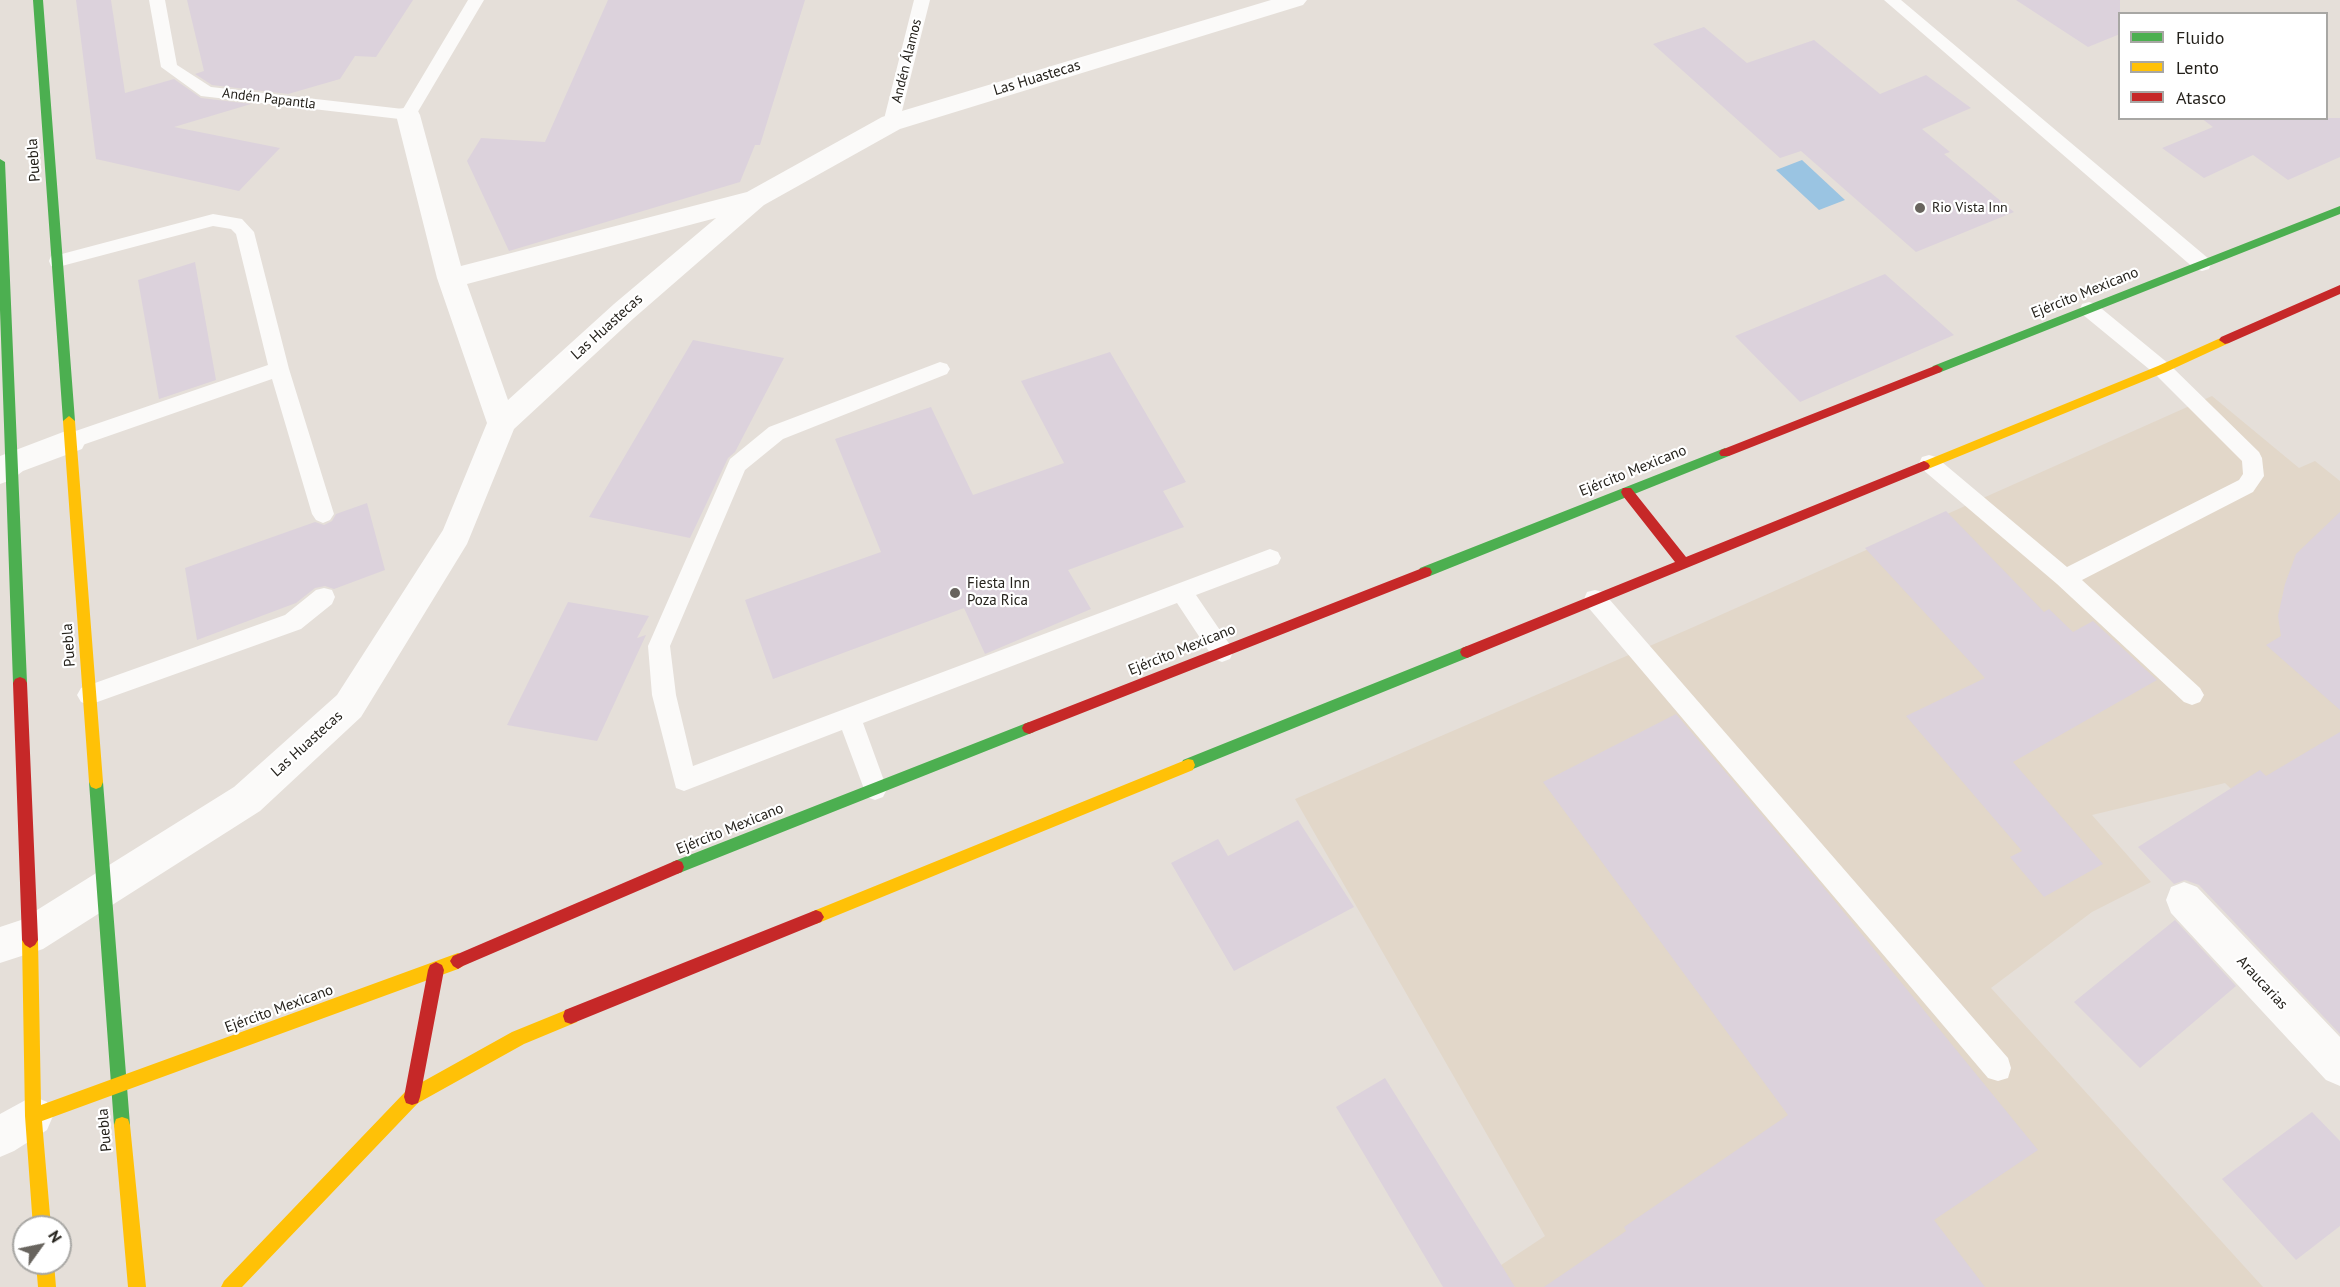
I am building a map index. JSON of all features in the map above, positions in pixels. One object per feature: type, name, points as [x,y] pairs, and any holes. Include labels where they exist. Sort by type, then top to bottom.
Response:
[{"type":"main road","name":"Puebla","points":[[38,0],[103,889],[137,1287]]},
{"type":"main road","points":[[0,162],[15,940],[41,1215]]},
{"type":"main road","name":"Ejército Mexicano","points":[[33,1116],[436,970],[675,868],[2202,264],[2338,213]]},
{"type":"main road","points":[[230,1287],[412,1096],[518,1038],[2162,369],[2340,289]]},
{"type":"main road","points":[[1627,492],[1683,563]]},
{"type":"main road","points":[[412,1096],[436,970]]},
{"type":"street","name":"Las Huastecas","points":[[15,940],[103,889],[247,798],[349,706],[456,535],[502,423],[624,311],[755,199],[891,123],[1295,0]]},
{"type":"street","points":[[408,115],[451,278],[502,423]]},
{"type":"street","points":[[451,278],[755,199]]},
{"type":"street","points":[[6,468],[70,441]]},
{"type":"street","name":"Araucarias","points":[[2184,900],[2340,1066]]},
{"type":"street","points":[[0,1137],[33,1116]]},
{"type":"lane","name":"Andén Papantla","points":[[157,0],[169,67],[207,92],[408,115]]},
{"type":"lane","points":[[408,115],[476,0]]},
{"type":"lane","name":"Andén Álamos","points":[[891,123],[922,0]]},
{"type":"lane","points":[[1892,0],[2202,264]]},
{"type":"lane","points":[[58,261],[213,220],[236,223],[245,232],[279,369],[322,514]]},
{"type":"lane","points":[[2065,578],[2246,486],[2254,476],[2252,458],[2162,369],[2089,309]]},
{"type":"lane","points":[[70,441],[279,369]]},
{"type":"lane","points":[[940,369],[776,433],[737,465],[659,646],[664,696],[684,780],[1270,558]]},
{"type":"lane","points":[[1929,463],[2065,578],[2192,695]]},
{"type":"lane","points":[[1181,591],[1222,652]]},
{"type":"lane","points":[[89,695],[293,622],[324,597]]},
{"type":"lane","points":[[1595,599],[1998,1068]]},
{"type":"lane","points":[[849,716],[875,789]]},
{"type":"shaded area","points":[[2212,396],[2299,468],[2315,461],[2340,481],[2340,895],[2225,783],[2092,815],[2151,882],[2092,912],[1991,988],[2263,1287],[1468,1287],[1545,1236],[1295,799],[1689,629]]},
{"type":"water","points":[[1802,160],[1845,200],[1819,210],[1776,170]]},
{"type":"building","points":[[76,0],[111,0],[125,93],[174,79],[201,98],[251,104],[174,127],[280,148],[239,191],[96,159]]},
{"type":"building","points":[[187,0],[413,0],[376,57],[355,56],[340,79],[288,94],[212,85],[195,74],[204,71]]},
{"type":"building","points":[[608,0],[805,0],[760,145],[755,145],[740,182],[509,251],[467,161],[481,138],[545,142]]},
{"type":"building","points":[[2016,0],[2120,0],[2118,35],[2088,47]]},
{"type":"building","points":[[1704,27],[1747,63],[1814,40],[1880,94],[1926,75],[1971,108],[1922,129],[1950,152],[1944,154],[2014,212],[1916,252],[1801,151],[1780,158],[1653,44]]},
{"type":"building","points":[[2328,118],[2340,118],[2340,157],[2288,180],[2253,155],[2204,178],[2162,148],[2213,127],[2204,120],[2328,120]]},
{"type":"building","points":[[195,262],[216,380],[159,399],[138,280]]},
{"type":"building","points":[[1885,274],[1954,335],[1800,402],[1735,336]]},
{"type":"building","points":[[693,340],[784,358],[735,452],[728,458],[690,538],[589,517]]},
{"type":"building","points":[[1110,352],[1186,482],[1163,491],[1184,527],[1068,570],[1091,609],[985,654],[964,608],[773,679],[745,600],[881,552],[835,439],[931,407],[973,495],[1064,463],[1021,381]]},
{"type":"building","points":[[367,503],[385,570],[334,589],[325,586],[315,588],[296,603],[197,640],[185,568],[315,522],[324,525],[332,521],[336,514]]},
{"type":"building","points":[[1946,511],[2044,612],[2049,609],[2073,632],[2093,621],[2157,680],[2013,762],[2103,864],[2044,897],[2010,857],[2022,851],[1906,716],[1985,678],[1865,548]]},
{"type":"building","points":[[2340,512],[2340,710],[2266,645],[2281,636],[2278,616],[2285,584],[2296,554]]},
{"type":"building","points":[[568,602],[649,616],[637,638],[646,635],[597,741],[507,725]]},
{"type":"building","points":[[1676,714],[1820,883],[2038,1150],[1934,1220],[1985,1287],[1544,1287],[1626,1231],[1624,1227],[1788,1115],[1543,782]]},
{"type":"building","points":[[2340,732],[2340,1034],[2199,885],[2185,880],[2174,884],[2138,847],[2260,770],[2266,776]]},
{"type":"building","points":[[1298,820],[1354,907],[1234,971],[1171,863],[1218,839],[1228,856]]},
{"type":"building","points":[[2175,920],[2236,986],[2140,1068],[2074,1002]]},
{"type":"building","points":[[1385,1078],[1515,1287],[1443,1287],[1336,1107]]},
{"type":"building","points":[[2312,1112],[2340,1141],[2340,1226],[2296,1260],[2222,1179]]},
{"type":"traffic: fast","points":[[38,0],[69,421]]},
{"type":"traffic: fast","points":[[0,162],[20,683]]},
{"type":"traffic: fast","points":[[1937,369],[2340,210]]},
{"type":"traffic: fast","points":[[1425,572],[1725,453]]},
{"type":"traffic: fast","points":[[1188,765],[1467,652]]},
{"type":"traffic: fast","points":[[677,867],[1029,728]]},
{"type":"traffic: fast","points":[[96,782],[122,1125]]},
{"type":"traffic: slow","points":[[1924,466],[2162,369],[2225,340]]},
{"type":"traffic: slow","points":[[69,421],[96,782]]},
{"type":"traffic: slow","points":[[816,917],[1188,765]]},
{"type":"traffic: slow","points":[[30,940],[33,1116],[41,1215]]},
{"type":"traffic: slow","points":[[33,1116],[458,961]]},
{"type":"traffic: slow","points":[[230,1287],[412,1097],[518,1038],[571,1016]]},
{"type":"traffic: slow","points":[[122,1125],[137,1287]]},
{"type":"traffic: slow","points":[[46,1275],[47,1287]]},
{"type":"traffic: jam","points":[[2225,340],[2340,289]]},
{"type":"traffic: jam","points":[[1725,453],[1937,369]]},
{"type":"traffic: jam","points":[[1467,652],[1924,466]]},
{"type":"traffic: jam","points":[[1627,492],[1683,563]]},
{"type":"traffic: jam","points":[[1029,728],[1425,572]]},
{"type":"traffic: jam","points":[[20,683],[30,940]]},
{"type":"traffic: jam","points":[[458,961],[677,867]]},
{"type":"traffic: jam","points":[[571,1016],[816,917]]},
{"type":"traffic: jam","points":[[412,1097],[436,970]]},
{"type":"place","name":"Rio Vista Inn","points":[[1920,208]]},
{"type":"place","name":"Fiesta Inn Poza Rica","points":[[955,593]]}]
